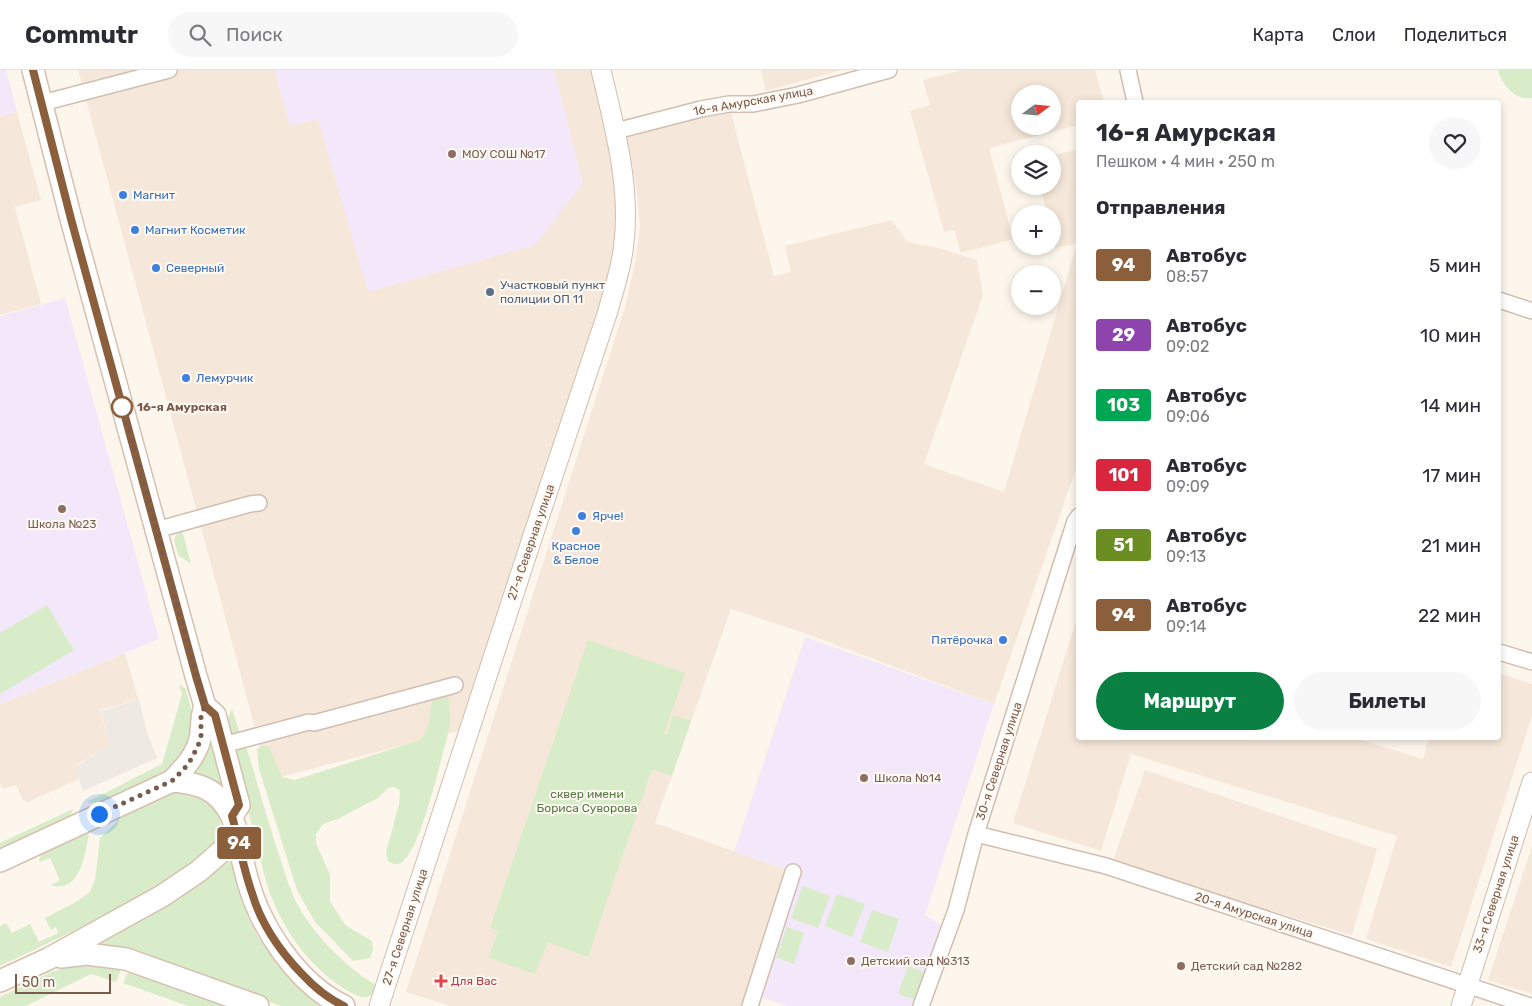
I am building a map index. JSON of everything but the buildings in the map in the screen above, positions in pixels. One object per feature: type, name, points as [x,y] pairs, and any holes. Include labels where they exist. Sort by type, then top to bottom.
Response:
[{"type":"main road","points":[[0,981],[48,959],[155,900],[199,871],[229,843],[233,821],[239,805],[215,715],[205,706],[71,219],[34,70]]},
{"type":"main road","points":[[0,861],[172,781],[189,763],[196,750],[201,736],[201,716],[205,706]]},
{"type":"main road","points":[[172,781],[192,783],[205,787],[219,799],[233,821],[252,895],[266,927],[280,948],[312,984],[326,996],[344,1006]]},
{"type":"main road","points":[[48,959],[87,954],[126,960],[258,1006]]},
{"type":"street","points":[[42,103],[169,70]]},
{"type":"street","name":"27-я Северная улица","points":[[379,1006],[617,280],[623,251],[626,210],[623,171],[616,131],[601,70]]},
{"type":"street","name":"16-я Амурская улица","points":[[616,131],[701,109],[729,104],[753,104],[798,95],[889,70]]},
{"type":"street","points":[[1128,70],[1135,100]]},
{"type":"street","points":[[1501,301],[1532,311]]},
{"type":"street","points":[[156,530],[259,503]]},
{"type":"street","name":"30-я Северная улица","points":[[921,1006],[956,910],[976,834],[1076,526]]},
{"type":"street","points":[[1501,653],[1532,662]]},
{"type":"street","points":[[223,746],[456,685]]},
{"type":"street","name":"33-я Северная улица","points":[[1461,1006],[1532,782]]},
{"type":"street","name":"20-я Амурская улица","points":[[976,834],[1106,866],[1530,1006]]},
{"type":"street","points":[[750,1006],[793,872]]},
{"type":"shaded area","points":[[0,70],[6,70],[17,112],[0,116]]},
{"type":"shaded area","points":[[78,70],[593,70],[612,146],[619,200],[614,262],[607,293],[458,731],[269,780]]},
{"type":"shaded area","name":"МОУ СОШ №17","points":[[274,70],[554,70],[583,183],[535,245],[368,292],[318,119],[290,126]]},
{"type":"shaded area","points":[[761,70],[842,70],[766,91]]},
{"type":"shaded area","points":[[962,70],[1095,70],[1103,100],[1076,100],[1076,126],[1061,130],[1061,85],[1011,85],[1011,135],[1040,135],[989,148],[1011,231],[1011,240],[961,253],[954,230],[944,232],[910,111],[930,105],[923,80]]},
{"type":"shaded area","points":[[730,109],[774,276],[791,272],[785,246],[891,220],[908,242],[942,249],[977,260],[983,295],[924,464],[1004,492],[1056,315],[1061,315],[1061,298],[1076,250],[1076,469],[994,704],[804,633],[731,609],[655,823],[789,871],[744,1006],[450,1006],[406,992],[625,307],[635,264],[640,227],[637,192],[627,138]]},
{"type":"shaded area","points":[[17,112],[41,200],[15,207],[41,304],[0,315],[0,116]]},
{"type":"shaded area","points":[[1076,150],[1076,244],[1061,247],[1061,205],[1045,205],[1042,195],[1061,195],[1061,153]]},
{"type":"shaded area","name":"Школа №23","points":[[65,298],[159,639],[0,704],[0,316]]},
{"type":"shaded area","points":[[1076,621],[1076,740],[1361,740],[1423,759],[1428,740],[1501,740],[1501,674],[1532,684],[1532,716],[1451,967],[1366,939],[1397,836],[1131,754],[1101,851],[1013,823]]},
{"type":"shaded area","name":"Школа №14","points":[[805,637],[994,704],[925,915],[945,927],[916,1006],[787,1006],[758,996],[800,874],[734,852]]},
{"type":"shaded area","points":[[125,653],[138,699],[100,710],[109,744],[75,766],[79,779],[28,802],[23,800],[16,785],[3,789],[0,783],[0,704]]},
{"type":"shaded area","points":[[139,699],[147,733],[157,758],[83,791],[75,767],[109,744],[101,711]]},
{"type":"shaded area","points":[[1145,770],[1377,849],[1352,935],[1112,863]]},
{"type":"shaded area","points":[[1532,846],[1532,994],[1488,980]]},
{"type":"green space","points":[[1498,70],[1532,70],[1532,98],[1520,97],[1510,91]]},
{"type":"green space","points":[[182,530],[191,564],[178,555],[174,539],[177,533]]},
{"type":"green space","points":[[47,605],[74,650],[0,694],[0,633]]},
{"type":"green space","name":"сквер имени Бориса Суворова","points":[[588,640],[685,673],[664,734],[667,734],[673,715],[691,721],[672,776],[652,769],[588,957],[548,942],[535,974],[489,958],[498,931],[490,928]]},
{"type":"green space","points":[[179,684],[186,689],[193,717],[193,731],[177,766],[160,776],[98,804],[87,802],[162,764],[182,694]]},
{"type":"green space","points":[[444,692],[448,696],[449,703],[450,723],[448,733],[422,825],[410,852],[404,860],[398,864],[392,863],[388,861],[386,853],[399,804],[400,791],[394,787],[388,788],[378,798],[340,818],[323,824],[316,834],[316,843],[330,875],[330,901],[345,925],[372,941],[373,950],[370,958],[353,961],[315,922],[297,890],[259,769],[257,749],[262,746],[269,746],[282,777],[295,780],[420,740],[425,734],[429,723],[431,705],[436,693]]},
{"type":"green space","points":[[232,709],[241,737],[231,736],[225,724]]},
{"type":"green space","points":[[208,717],[230,803],[187,775]]},
{"type":"green space","points":[[245,743],[277,849],[296,902],[315,931],[334,952],[356,971],[378,986],[369,996],[362,997],[355,994],[324,974],[302,951],[277,910],[266,882],[236,763],[236,751]]},
{"type":"green space","points":[[174,791],[206,795],[220,816],[221,830],[218,842],[202,858],[134,902],[0,966],[0,926],[6,923],[12,933],[30,924],[39,942],[58,933],[56,927],[51,930],[45,918],[76,902],[90,892],[95,880],[100,838],[126,813]]},
{"type":"green space","points":[[73,809],[70,816],[0,848],[0,843]]},
{"type":"green space","points":[[90,829],[84,858],[77,876],[63,886],[51,885],[60,880],[50,858],[40,862],[42,852]]},
{"type":"green space","points":[[231,857],[248,917],[258,937],[273,958],[319,1006],[281,1006],[216,983],[94,945],[166,906],[199,884]]},
{"type":"green space","points":[[803,886],[830,896],[818,928],[791,918]]},
{"type":"green space","points":[[837,894],[865,904],[852,937],[825,926]]},
{"type":"green space","points":[[872,910],[899,919],[888,952],[860,942]]},
{"type":"green space","points":[[787,927],[804,933],[794,964],[776,957]]},
{"type":"green space","points":[[77,964],[122,967],[116,982],[91,974],[26,1006],[0,1006],[0,997],[51,972]]},
{"type":"green space","points":[[908,966],[926,973],[916,1000],[898,994]]},
{"type":"green space","points":[[132,971],[229,1006],[188,1006],[123,983],[127,974]]},
{"type":"bus line","name":"94","points":[[33,70],[71,219],[196,676],[205,706],[215,715],[239,805],[232,816],[252,895],[266,927],[294,966],[326,996],[344,1006]]},
{"type":"place","name":"МОУ СОШ №17","points":[[452,154]]},
{"type":"place","name":"Магнит","points":[[123,195]]},
{"type":"place","name":"Магнит Косметик","points":[[135,230]]},
{"type":"place","name":"Северный","points":[[156,268]]},
{"type":"place","name":"Участковый пункт полиции ОП 11","points":[[490,292]]},
{"type":"place","name":"Лемурчик","points":[[186,378]]},
{"type":"place","name":"16-я Амурская","points":[[122,407]]},
{"type":"place","name":"Школа №23","points":[[62,509]]},
{"type":"place","name":"Ярче!","points":[[582,516]]},
{"type":"place","name":"Красное & Белое","points":[[576,531]]},
{"type":"place","name":"Пятёрочка","points":[[1003,640]]},
{"type":"place","name":"Школа №14","points":[[864,778]]},
{"type":"place","name":"Детский сад №313","points":[[851,961]]},
{"type":"place","name":"Детский сад №282","points":[[1181,966]]},
{"type":"place","name":"Для Вас","points":[[441,981]]},
{"type":"route","points":[[99,814],[172,781],[182,771],[189,763],[198,746],[201,736],[201,716],[205,706],[121,401],[122,407]]}]
